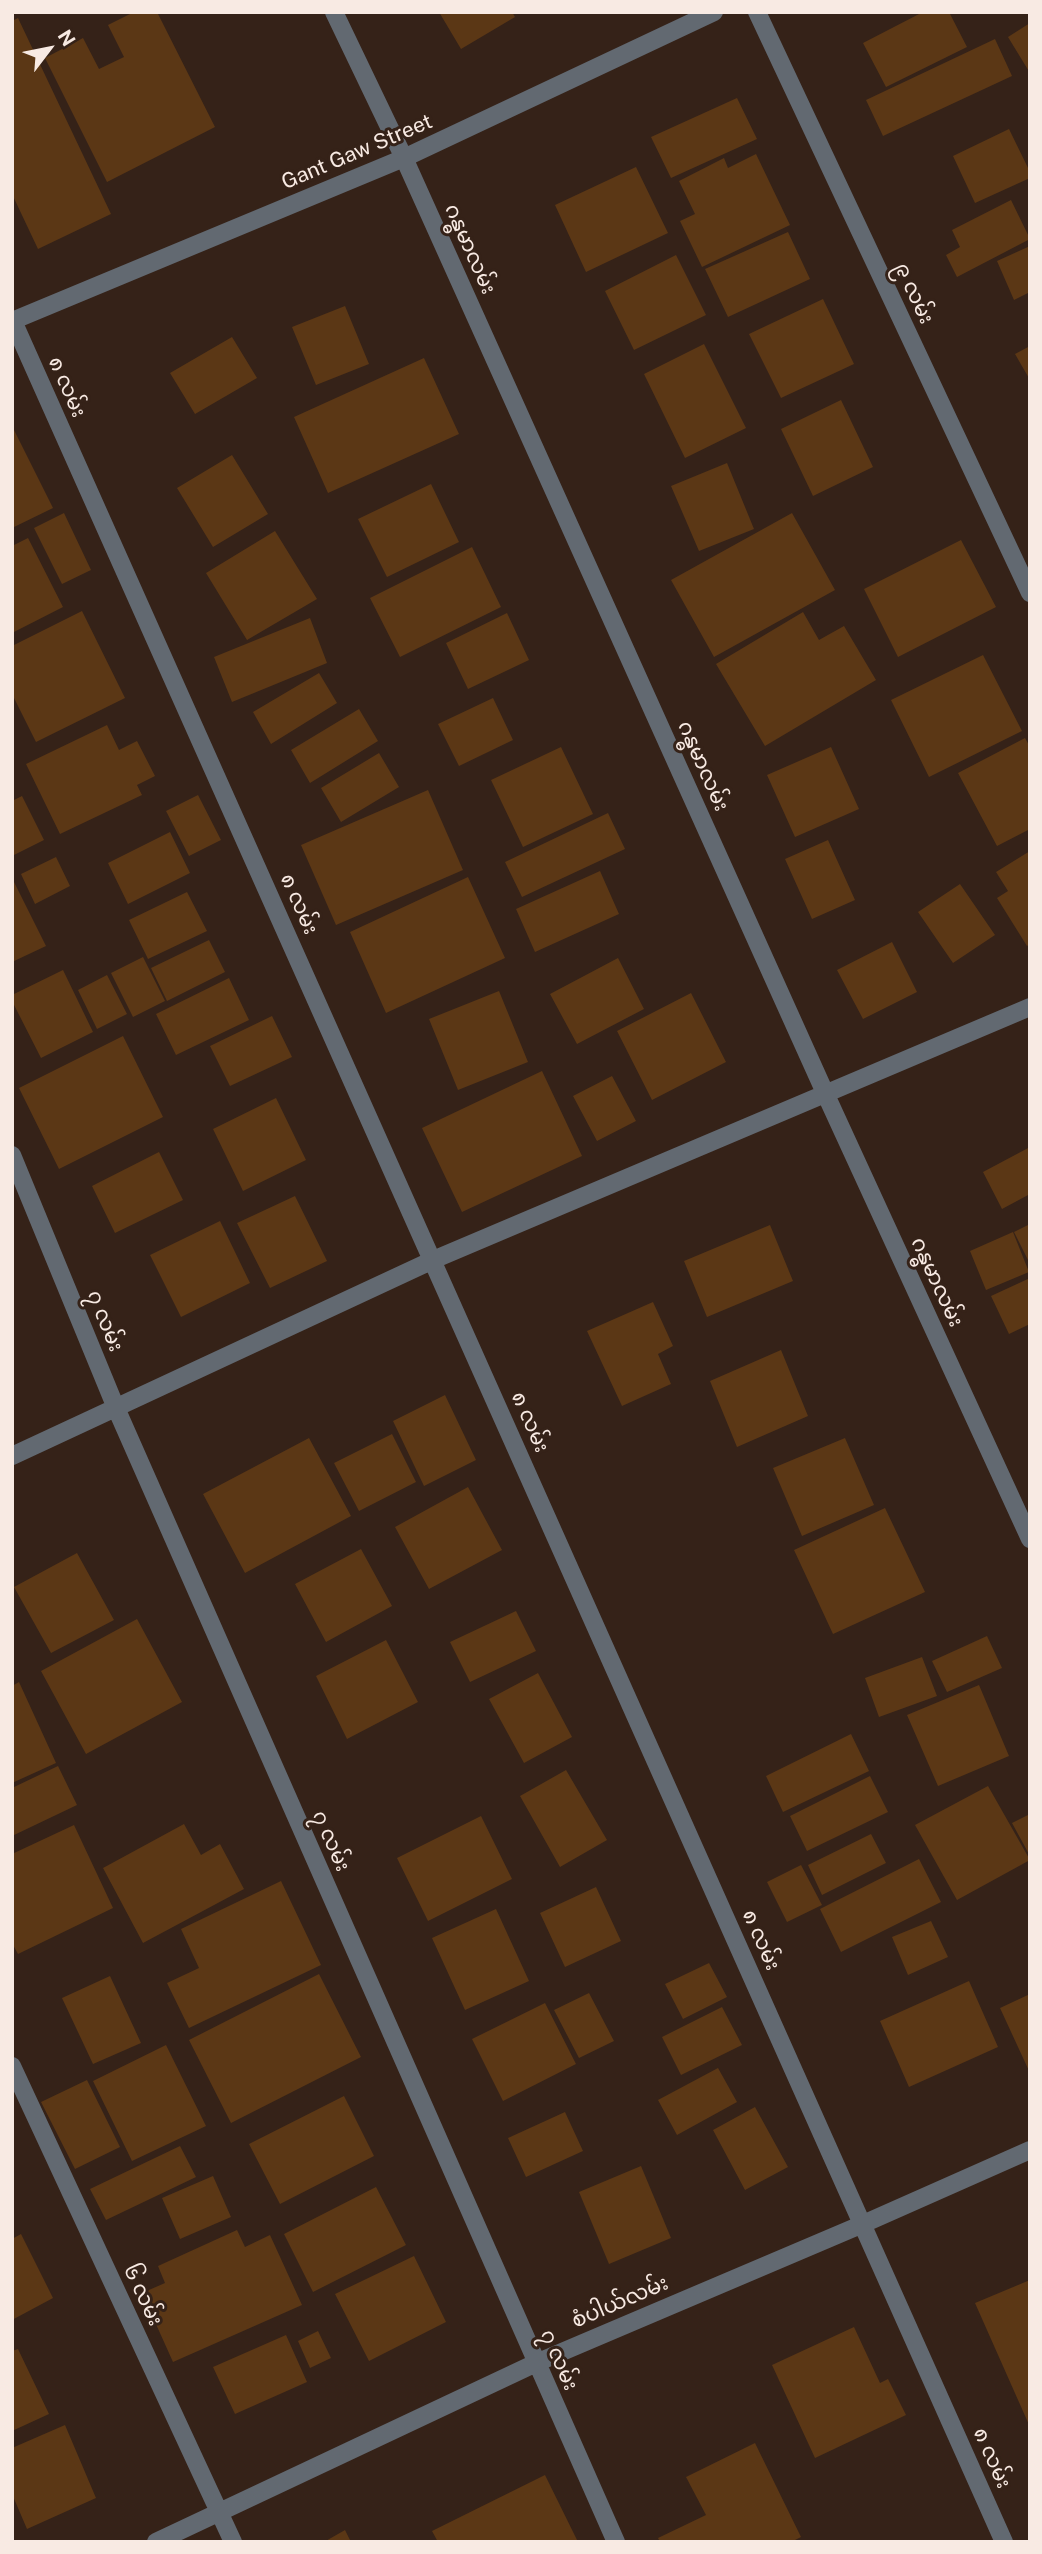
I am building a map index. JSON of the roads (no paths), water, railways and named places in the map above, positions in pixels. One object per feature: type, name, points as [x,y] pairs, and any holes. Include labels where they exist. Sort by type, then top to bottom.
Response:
[{"type":"street","name":"ဂန္ဓမာလမ်း","points":[[334,12],[404,158],[826,1095],[1030,1539]]},
{"type":"street","name":"Gant Gaw Street","points":[[12,321],[404,158],[714,12]]},
{"type":"street","name":"၉ လမ်း","points":[[757,12],[1030,593]]},
{"type":"street","name":"၈ လမ်း","points":[[12,321],[1004,2542]]},
{"type":"street","points":[[12,1456],[433,1260],[1030,1007]]},
{"type":"street","name":"၇ လမ်း","points":[[12,1154],[116,1408],[616,2542]]},
{"type":"street","name":"၆ လမ်း","points":[[12,2066],[233,2542]]},
{"type":"street","name":"စံပါယ်လမ်း","points":[[156,2542],[536,2363],[1030,2150]]}]
